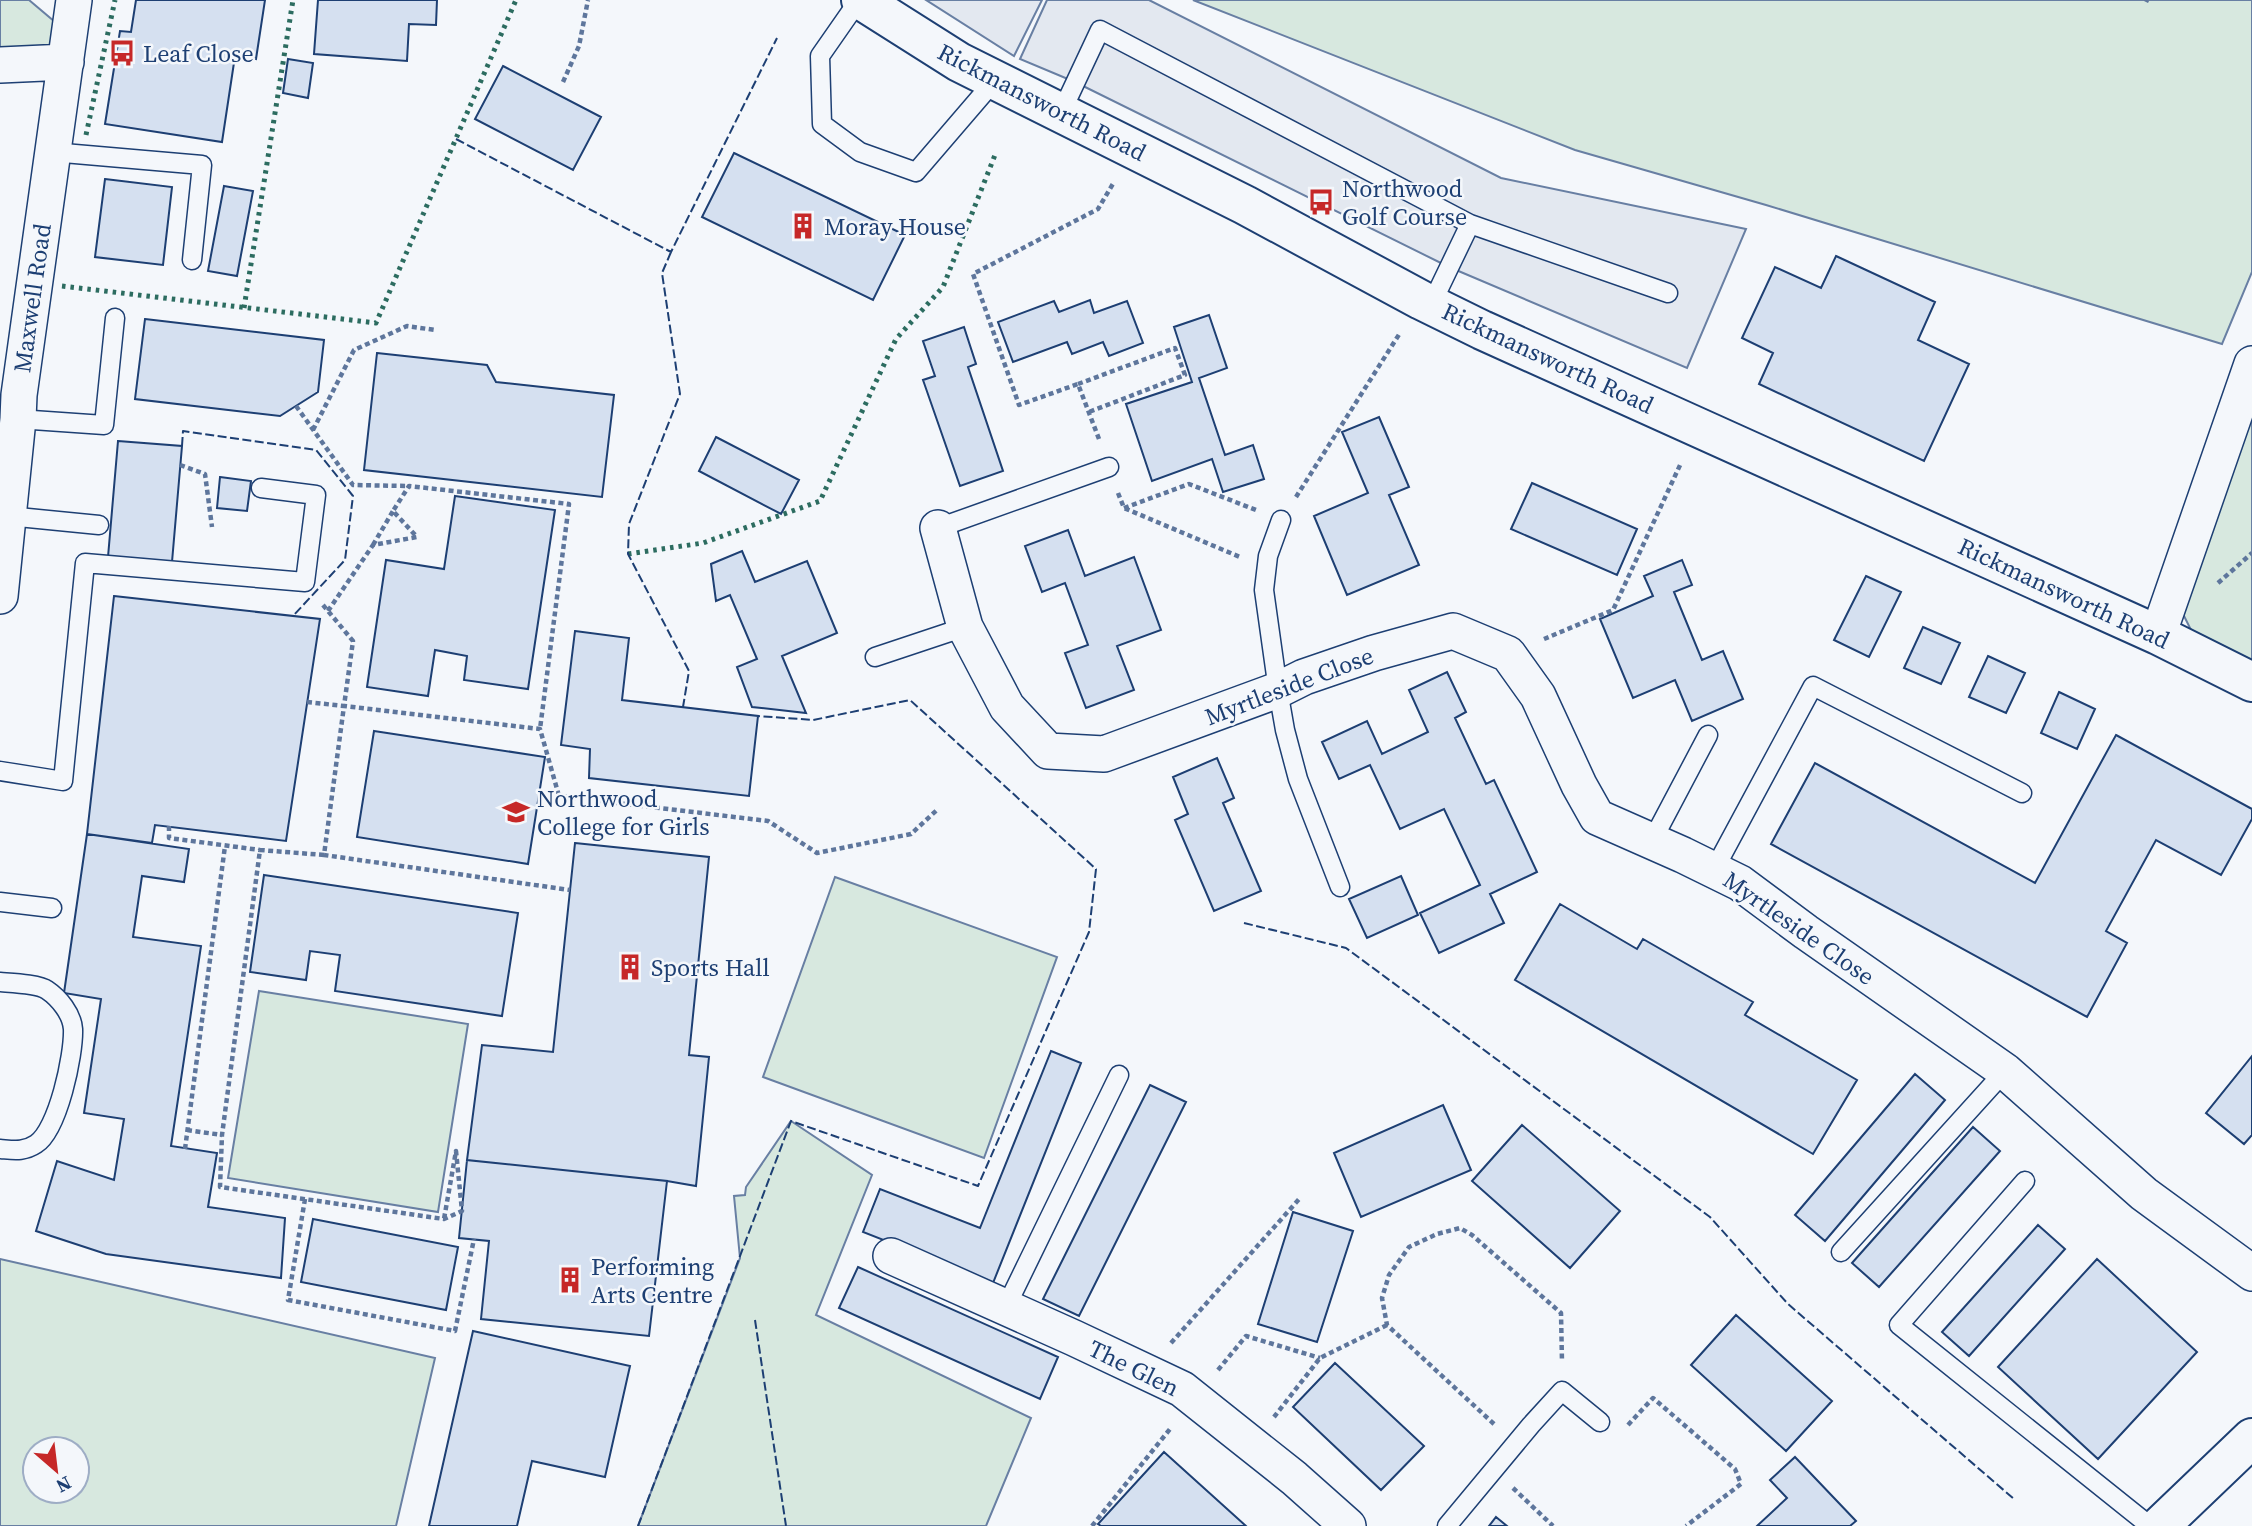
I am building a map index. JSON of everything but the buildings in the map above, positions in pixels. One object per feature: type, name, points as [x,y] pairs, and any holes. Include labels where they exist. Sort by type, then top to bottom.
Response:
[{"type":"main road","name":"Rickmansworth Road","points":[[872,3],[958,62],[1245,205],[1482,330],[2158,635],[2252,682]]},
{"type":"main road","points":[[2160,1526],[2252,1438]]},
{"type":"street","name":"Maxwell Road","points":[[0,596],[8,516],[12,402],[74,0]]},
{"type":"street","points":[[0,65],[66,62]]},
{"type":"street","points":[[2158,635],[2252,364]]},
{"type":"street","name":"Myrtleside Close","points":[[938,528],[965,627],[1007,707],[1048,751],[1104,754],[1278,690],[1304,677],[1374,653],[1453,631],[1508,654],[1538,696],[1579,785],[1597,817],[1740,883],[2005,1072],[2144,1194],[2252,1273]]},
{"type":"street","name":"The Glen","points":[[891,1256],[1182,1389],[1294,1478],[1348,1526]]},
{"type":"lane","points":[[872,3],[820,55],[822,124],[860,152],[916,172],[995,80]]},
{"type":"lane","points":[[1061,113],[1100,30],[1470,224],[1668,293]]},
{"type":"lane","points":[[52,152],[202,165],[192,260]]},
{"type":"lane","points":[[1427,302],[1470,224]]},
{"type":"lane","points":[[12,402],[104,425],[115,317]]},
{"type":"lane","points":[[938,528],[1109,467]]},
{"type":"lane","points":[[0,771],[63,780],[85,563],[305,582],[316,495],[261,488]]},
{"type":"lane","points":[[8,516],[99,525]]},
{"type":"lane","points":[[1282,520],[1268,556],[1264,590],[1278,690],[1298,779],[1340,887]]},
{"type":"lane","points":[[875,657],[965,627]]},
{"type":"lane","points":[[1714,870],[1813,686],[2022,793]]},
{"type":"lane","points":[[1652,841],[1708,735]]},
{"type":"lane","points":[[0,902],[52,908]]},
{"type":"lane","points":[[0,982],[45,988],[63,1005],[73,1027],[67,1076],[53,1123],[39,1143],[23,1151],[0,1149]]},
{"type":"lane","points":[[1841,1252],[2005,1072]]},
{"type":"lane","points":[[1005,1308],[1119,1075]]},
{"type":"lane","points":[[2025,1181],[1899,1325],[2150,1526]]},
{"type":"lane","points":[[1447,1526],[1562,1391],[1600,1422]]},
{"type":"path","points":[[563,82],[579,47],[588,0]]},
{"type":"path","points":[[1089,412],[1185,375],[1175,348],[1019,405],[974,274],[1098,209],[1133,149]]},
{"type":"path","points":[[1124,508],[1188,484],[1282,520],[1427,302]]},
{"type":"path","points":[[313,430],[354,350],[407,326],[435,330]]},
{"type":"path","points":[[1078,384],[1124,508],[1266,568]]},
{"type":"path","points":[[296,406],[353,485],[409,486],[569,504],[540,729],[559,796],[768,821],[817,853],[911,834],[938,808]]},
{"type":"path","points":[[1508,654],[1613,610],[1698,427]]},
{"type":"path","points":[[180,465],[205,474],[212,527]]},
{"type":"path","points":[[328,611],[409,486]]},
{"type":"path","points":[[373,545],[417,537],[393,511]]},
{"type":"path","points":[[305,582],[352,641],[324,855]]},
{"type":"path","points":[[307,702],[540,729]]},
{"type":"path","points":[[169,826],[169,838],[324,855],[570,890]]},
{"type":"path","points":[[185,1149],[225,846]]},
{"type":"path","points":[[260,850],[222,1135],[220,1187],[444,1219],[462,1211],[456,1151],[444,1219]]},
{"type":"path","points":[[187,1130],[222,1135]]},
{"type":"path","points":[[1145,1372],[1301,1197]]},
{"type":"path","points":[[305,1199],[288,1300],[455,1331],[474,1239]]},
{"type":"path","points":[[1515,1444],[1387,1325],[1382,1298],[1390,1275],[1409,1247],[1437,1234],[1460,1228],[1472,1235],[1561,1313],[1562,1391]]},
{"type":"path","points":[[1252,1444],[1320,1358],[1387,1325]]},
{"type":"path","points":[[1091,1526],[1246,1336],[1320,1358]]},
{"type":"path","points":[[1600,1422],[1618,1437],[1653,1398],[1735,1469],[1741,1484],[1686,1526]]},
{"type":"path","points":[[1494,1469],[1553,1526]]},
{"type":"shaded area","points":[[0,0],[29,0],[68,33],[66,62],[0,65]]},
{"type":"shaded area","points":[[926,0],[1042,0],[1014,56]]},
{"type":"shaded area","points":[[1047,0],[1149,0],[1501,178],[1746,229],[1687,368],[1449,267],[1075,82],[1020,59]]},
{"type":"shaded area","name":"Northwood Golf Course","points":[[1193,0],[2252,0],[2252,272],[2222,344],[1766,205],[1575,150]]},
{"type":"shaded area","points":[[2252,395],[2252,668],[2199,646],[2178,604]]},
{"type":"shaded area","points":[[835,877],[1057,957],[984,1158],[763,1077]]},
{"type":"shaded area","points":[[259,991],[468,1024],[438,1212],[228,1178]]},
{"type":"shaded area","points":[[791,1121],[872,1175],[816,1315],[1031,1418],[986,1526],[638,1526],[740,1258],[734,1196],[745,1195],[746,1187]]},
{"type":"shaded area","points":[[0,1259],[435,1358],[396,1526],[0,1526]]},
{"type":"hedge","points":[[86,135],[115,0]]},
{"type":"hedge","points":[[244,308],[293,0]]},
{"type":"hedge","points":[[62,286],[376,323],[516,0]]},
{"type":"hedge","points":[[628,554],[703,543],[820,501],[896,339],[943,287],[995,155]]},
{"type":"fence","points":[[456,139],[671,252],[777,38]]},
{"type":"fence","points":[[671,252],[662,273],[680,394],[629,524],[628,554],[689,671],[683,707]]},
{"type":"fence","points":[[182,446],[183,431],[316,450],[353,496],[345,560],[293,616]]},
{"type":"fence","points":[[638,1526],[791,1121],[978,1186],[1089,932],[1096,869],[910,700],[813,720],[758,716]]},
{"type":"fence","points":[[1244,923],[1346,948],[1710,1217],[1788,1304],[2014,1499]]},
{"type":"fence","points":[[755,1320],[786,1526]]},
{"type":"place","name":"Leaf Close","points":[[122,53]]},
{"type":"place","name":"Northwood Golf Course","points":[[1321,202]]},
{"type":"place","name":"Moray House","points":[[803,226]]},
{"type":"place","name":"Northwood College for Girls","points":[[516,812]]},
{"type":"place","name":"Sports Hall","points":[[630,967]]},
{"type":"place","name":"Performing Arts Centre","points":[[570,1280]]}]
